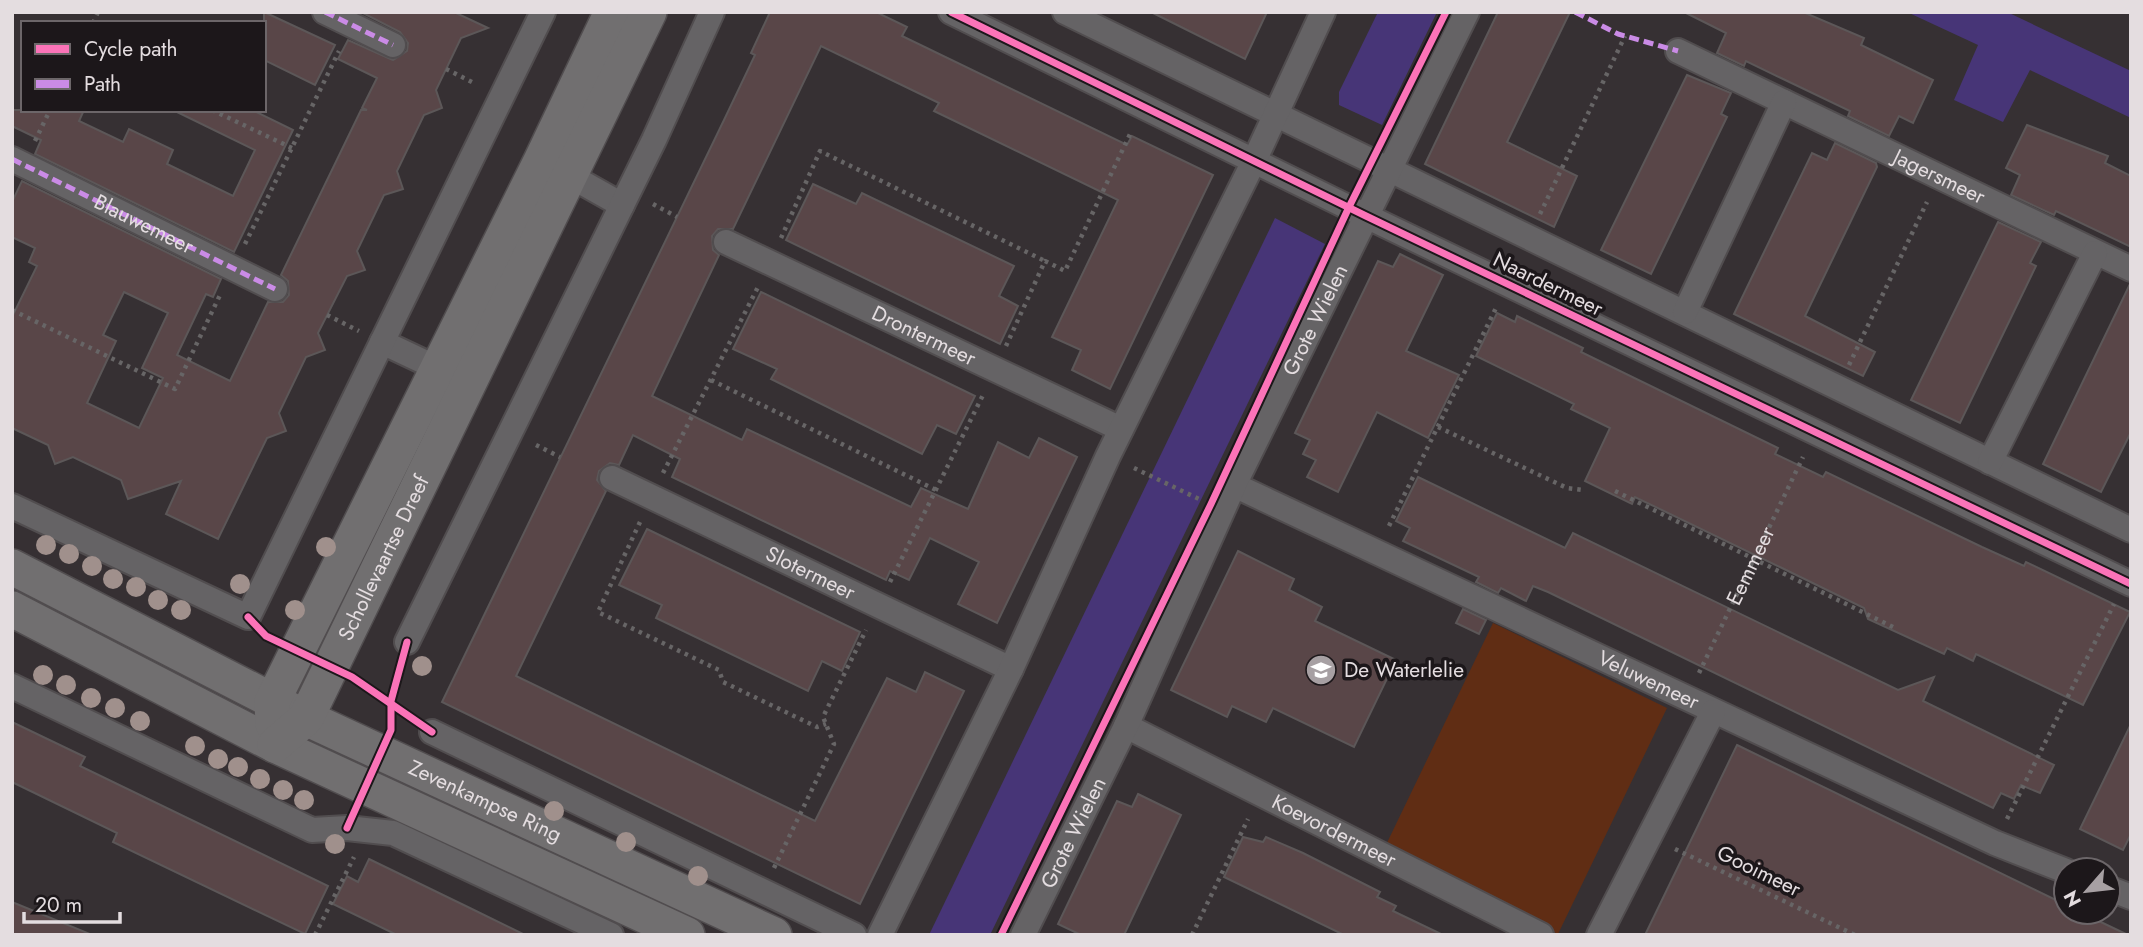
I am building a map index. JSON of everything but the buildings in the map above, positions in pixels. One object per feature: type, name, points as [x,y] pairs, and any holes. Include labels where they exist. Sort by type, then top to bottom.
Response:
[{"type":"street","points":[[324,12],[393,45]]},
{"type":"street","points":[[12,506],[248,617],[543,12]]},
{"type":"street","name":"Schollevaartse Dreef","points":[[275,745],[306,718],[555,168],[612,12]]},
{"type":"street","name":"Schollevaartse Dreef","points":[[272,702],[439,369],[649,12]]},
{"type":"street","points":[[407,642],[622,205],[712,12]]},
{"type":"street","name":"Naardermeer","points":[[951,12],[1255,159],[1366,216],[2128,583]]},
{"type":"street","points":[[1065,12],[2131,530]]},
{"type":"street","points":[[880,935],[1011,669],[1121,429],[1277,114],[1323,12]]},
{"type":"street","name":"Grote Wielen","points":[[1023,935],[1126,726],[1234,485],[1467,12]]},
{"type":"street","name":"Jagersmeer","points":[[1678,51],[2131,269]]},
{"type":"street","points":[[1685,312],[1784,102]]},
{"type":"street","name":"Blauwemeer","points":[[12,159],[275,289]]},
{"type":"street","points":[[555,168],[622,205]]},
{"type":"street","name":"Drontermeer","points":[[726,242],[1121,429]]},
{"type":"street","points":[[1990,462],[2095,253]]},
{"type":"street","points":[[382,342],[439,369]]},
{"type":"street","name":"Slotermeer","points":[[612,478],[1011,669]]},
{"type":"street","name":"Veluwemeer","points":[[1234,485],[1713,712],[1995,843],[2052,865]]},
{"type":"street","name":"Zevenkampse Ring","points":[[12,567],[272,702],[774,935]]},
{"type":"street","name":"Zevenkampse Ring","points":[[12,609],[275,745],[687,935]]},
{"type":"street","points":[[12,686],[312,830],[393,833],[611,935]]},
{"type":"street","points":[[272,702],[275,745]]},
{"type":"street","points":[[1599,935],[1713,712]]},
{"type":"street","name":"Koevordermeer","points":[[1126,726],[1541,935]]},
{"type":"street","name":"Zevenkampse Ring","points":[[432,732],[854,935]]},
{"type":"path","points":[[1529,237],[1625,36]]},
{"type":"path","points":[[826,724],[817,727],[723,682],[719,670],[598,612],[651,497],[770,262],[820,152],[1065,271],[1144,105]]},
{"type":"path","points":[[216,112],[292,148]]},
{"type":"path","points":[[1838,388],[1940,177]]},
{"type":"path","points":[[763,891],[834,744],[823,717],[996,370],[1045,261]]},
{"type":"path","points":[[1376,552],[1507,284]]},
{"type":"path","points":[[710,380],[936,490]]},
{"type":"path","points":[[1438,427],[1567,488],[1583,490]]},
{"type":"path","points":[[1145,474],[1206,502]]},
{"type":"path","points":[[1615,491],[1752,561],[1893,626]]},
{"type":"path","points":[[1995,843],[2128,583]]},
{"type":"path","points":[[1192,935],[1261,794]]},
{"type":"path","points":[[315,935],[367,830]]},
{"type":"shaded area","points":[[1378,12],[1437,12],[1382,125],[1339,105],[1339,92]]},
{"type":"shaded area","points":[[1907,12],[2007,12],[2131,71],[2131,118],[2030,70],[2003,122],[1954,100],[1978,45]]},
{"type":"shaded area","points":[[1275,218],[1325,244],[990,935],[929,935]]},
{"type":"shaded area","points":[[1493,623],[1667,708],[1558,934],[1384,849]]},
{"type":"marked path","points":[[325,12],[393,45]]},
{"type":"marked path","points":[[1575,12],[1618,34],[1678,51]]},
{"type":"marked path","points":[[12,159],[275,289]]},
{"type":"cycle path","points":[[951,12],[1366,216],[2131,584]]},
{"type":"cycle path","points":[[1001,935],[1211,504],[1349,207],[1446,12]]},
{"type":"cycle path","points":[[248,617],[266,636],[352,677],[432,732]]},
{"type":"cycle path","points":[[347,828],[391,730],[391,701],[407,642]]},
{"type":"place","name":"De Waterlelie","points":[[1321,670]]}]
